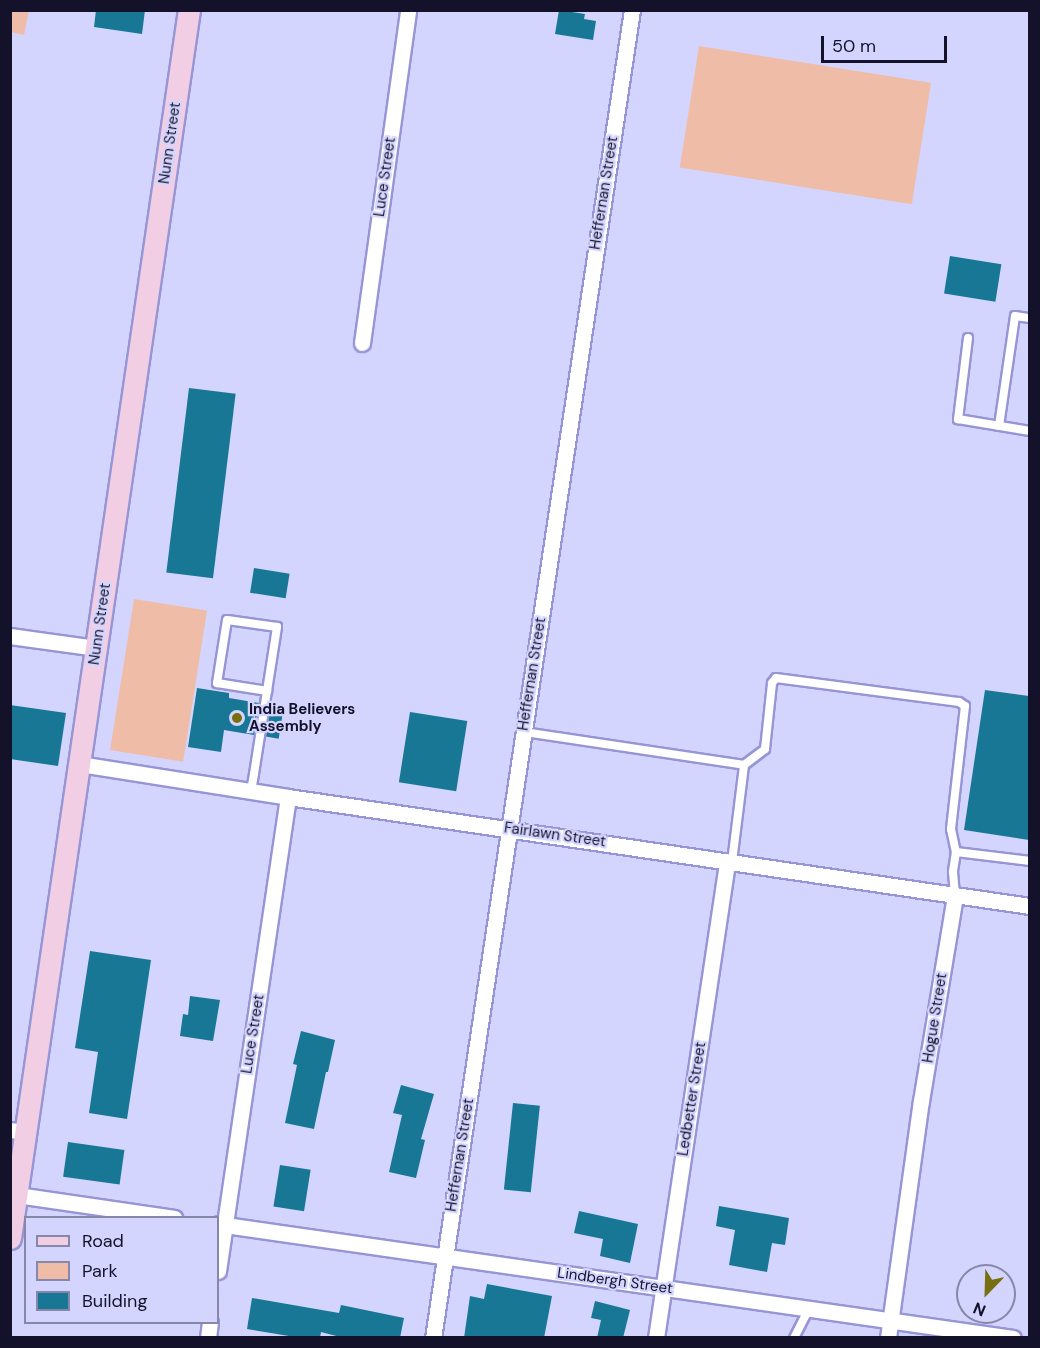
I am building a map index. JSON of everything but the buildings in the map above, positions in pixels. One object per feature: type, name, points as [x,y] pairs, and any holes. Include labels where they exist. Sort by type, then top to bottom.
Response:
[{"type":"street","name":"Nunn Street","points":[[10,1238],[17,1195],[18,1131],[80,764],[189,10]]},
{"type":"street","name":"Luce Street","points":[[362,343],[408,10]]},
{"type":"street","name":"Heffernan Street","points":[[433,1338],[632,10]]},
{"type":"street","points":[[10,636],[97,648]]},
{"type":"street","name":"Fairlawn Street","points":[[80,764],[288,797],[1029,906]]},
{"type":"street","name":"Luce Street","points":[[219,1255],[221,1224],[288,797]]},
{"type":"street","name":"Ledbetter Street","points":[[656,1338],[730,861]]},
{"type":"street","name":"Hogue Street","points":[[888,1338],[921,1101],[955,895]]},
{"type":"street","points":[[17,1195],[160,1216]]},
{"type":"street","name":"Lindbergh Street","points":[[221,1224],[1014,1338]]},
{"type":"lane","points":[[999,426],[1015,316],[1029,318]]},
{"type":"lane","points":[[968,338],[958,419],[1029,431]]},
{"type":"lane","points":[[251,791],[267,691],[277,627],[227,620],[217,684],[267,691]]},
{"type":"lane","name":"Hogue Street","points":[[744,765],[765,749],[772,683],[776,678],[959,702],[965,706],[951,829],[956,852],[953,872],[955,895]]},
{"type":"lane","points":[[524,732],[744,765],[730,861]]},
{"type":"lane","points":[[956,852],[1029,861]]},
{"type":"lane","points":[[794,1338],[809,1309]]},
{"type":"green space","points":[[10,11],[29,11],[24,35],[11,32]]},
{"type":"green space","points":[[699,46],[931,83],[912,204],[680,167]]},
{"type":"green space","points":[[134,599],[207,611],[183,762],[110,750]]},
{"type":"place","name":"India Believers Assembly","points":[[237,718]]}]
